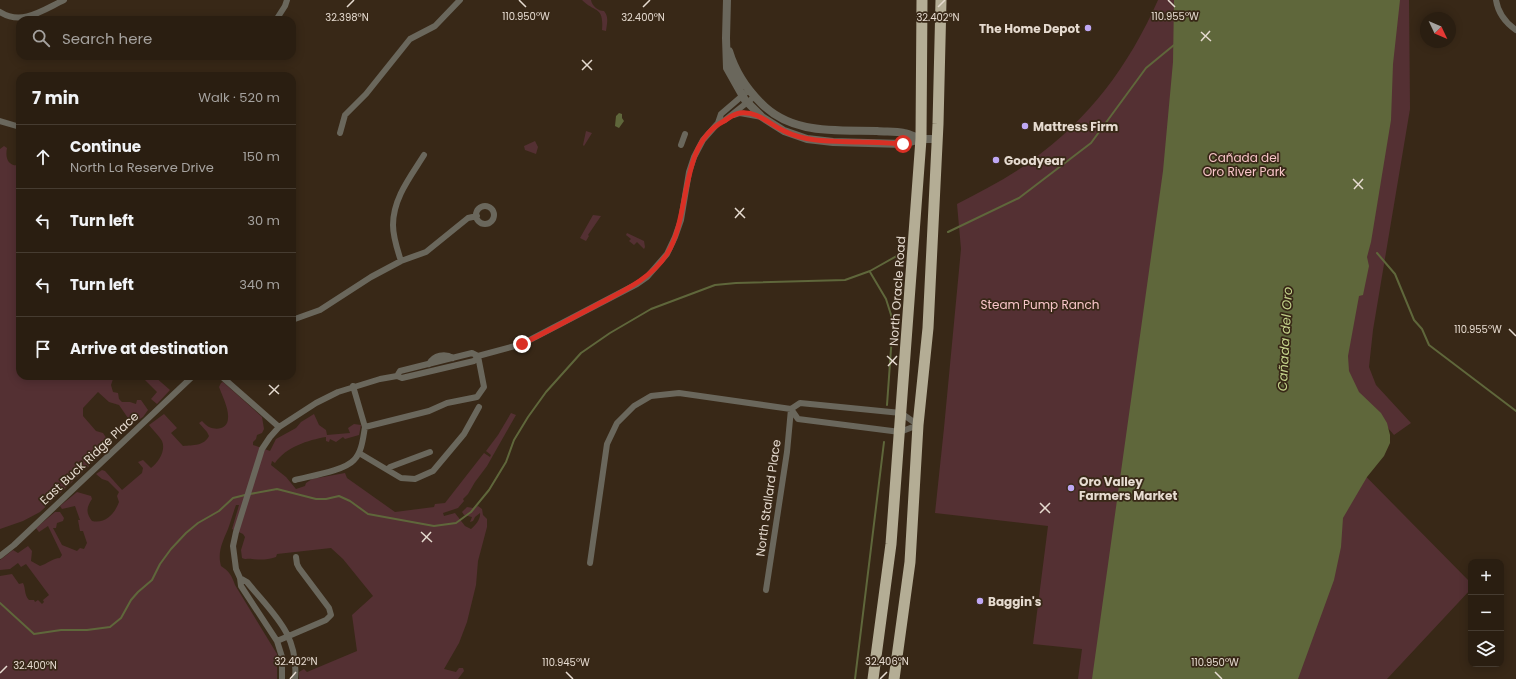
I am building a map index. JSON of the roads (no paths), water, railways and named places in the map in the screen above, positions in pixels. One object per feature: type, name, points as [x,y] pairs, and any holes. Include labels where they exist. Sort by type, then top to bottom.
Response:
[{"type":"highway","name":"North Oracle Road","points":[[874,679],[891,544],[921,139],[922,0]]},
{"type":"highway","points":[[894,679],[910,562],[918,425],[929,321],[941,0]]},
{"type":"street","points":[[31,16],[64,0]]},
{"type":"street","points":[[279,16],[286,6],[287,0]]},
{"type":"street","points":[[340,133],[345,115],[366,94],[410,39],[435,26],[460,0]]},
{"type":"street","points":[[727,0],[726,38],[733,64],[748,96],[762,117]]},
{"type":"street","points":[[1496,0],[1504,19],[1516,30]]},
{"type":"street","points":[[0,12],[16,18]]},
{"type":"street","points":[[748,96],[769,112],[787,122],[808,128],[903,132],[921,139]]},
{"type":"street","points":[[282,679],[282,657],[277,641],[241,586],[234,560],[233,546],[262,449],[270,437],[279,427],[316,403],[338,392],[353,386],[397,376],[402,378],[474,361],[478,356],[522,344],[631,287],[647,277],[667,254],[675,237],[681,220],[689,172],[694,157],[703,140],[718,124],[730,116],[748,96]]},
{"type":"street","points":[[718,124],[721,114],[748,96]]},
{"type":"street","points":[[730,116],[740,113],[762,117],[784,131],[807,139],[833,142],[903,144],[921,139],[937,139]]},
{"type":"street","points":[[0,121],[16,126]]},
{"type":"street","points":[[681,146],[685,134]]},
{"type":"street","points":[[401,261],[395,240],[393,224],[394,210],[401,193],[424,155]]},
{"type":"street","points":[[296,319],[320,310],[371,277],[401,261],[426,252],[468,218],[477,216]]},
{"type":"street","points":[[397,376],[400,371],[472,353],[478,356]]},
{"type":"street","points":[[365,427],[477,397],[484,387],[478,356]]},
{"type":"street","name":"East Buck Ridge Place","points":[[0,556],[14,545],[189,380]]},
{"type":"street","points":[[226,380],[279,427]]},
{"type":"street","points":[[295,480],[341,468],[354,461],[359,453],[365,427],[353,386]]},
{"type":"street","points":[[590,563],[606,444],[617,423],[634,406],[651,396],[679,393],[791,409],[800,402],[901,413],[918,425]]},
{"type":"street","points":[[359,453],[401,478],[415,479],[433,471],[464,434],[479,407]]},
{"type":"street","points":[[791,409],[798,419],[900,432],[918,425]]},
{"type":"street","name":"North Stallard Place","points":[[766,590],[787,452],[791,409]]},
{"type":"street","points":[[388,470],[390,467],[430,452]]},
{"type":"street","points":[[277,641],[326,620],[331,615],[329,608],[296,564],[296,557]]},
{"type":"street","points":[[240,578],[247,582],[280,621],[294,651],[296,664],[295,679]]},
{"type":"water","name":"Cañada del Oro River Park","points":[[1174,0],[1400,0],[1393,64],[1391,120],[1371,242],[1367,257],[1369,266],[1363,295],[1359,296],[1348,356],[1349,371],[1359,392],[1381,413],[1387,423],[1390,443],[1384,456],[1367,477],[1343,518],[1341,547],[1334,580],[1298,679],[1092,679],[1163,171],[1173,62]]},
{"type":"water","points":[[619,113],[622,114],[624,121],[619,128],[615,126],[616,116]]},
{"type":"waterway","points":[[948,232],[1019,198],[1091,143],[1146,68],[1174,45]]},
{"type":"waterway","points":[[250,494],[277,489],[316,499],[326,499],[339,496],[350,501],[368,514],[434,526],[456,523],[471,512],[489,490],[506,462],[514,440],[546,392],[581,353],[610,333],[651,309],[715,285],[845,280],[870,271],[902,253]]},
{"type":"waterway","points":[[1377,253],[1395,274],[1414,320],[1422,329],[1429,345],[1516,411]]},
{"type":"waterway","points":[[870,272],[886,299],[893,321],[887,405]]},
{"type":"waterway","points":[[855,679],[884,442]]},
{"type":"waterway","points":[[0,603],[34,634],[61,630],[87,630],[110,627],[121,618],[131,600],[138,592],[152,580],[160,564],[171,549],[186,533],[198,523],[219,511],[233,498],[245,495]]},
{"type":"place","name":"The Home Depot","points":[[1088,28]]},
{"type":"place","name":"Mattress Firm","points":[[1025,126]]},
{"type":"place","name":"Goodyear","points":[[996,160]]},
{"type":"place","name":"Oro Valley Farmers Market","points":[[1071,488]]},
{"type":"place","name":"Baggin's","points":[[980,601]]},
{"type":"park label","name":"Steam Pump Ranch","points":[[1040,304]]},
{"type":"water label","name":"Cañada del Oro","points":[[1285,339]]}]
